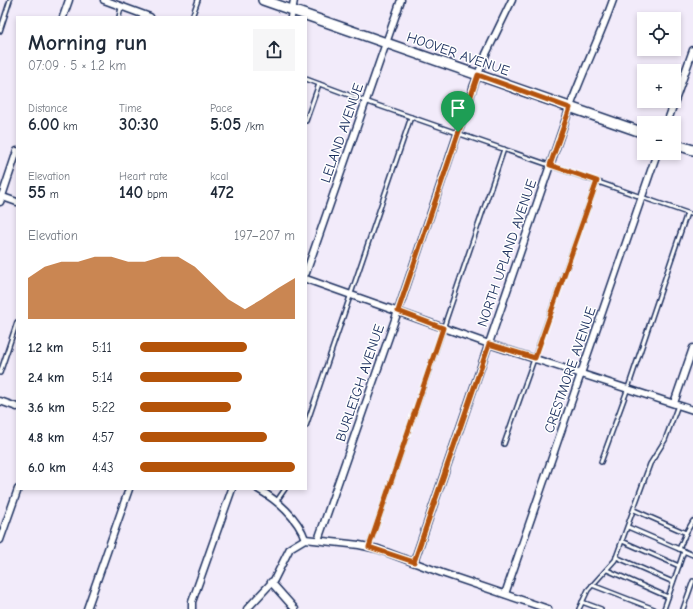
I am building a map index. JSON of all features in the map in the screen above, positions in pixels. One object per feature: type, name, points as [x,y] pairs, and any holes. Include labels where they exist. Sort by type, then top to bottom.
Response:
[{"type":"street","points":[[63,16],[69,0]]},
{"type":"street","points":[[104,0],[147,16]]},
{"type":"street","name":"HOOVER AVENUE","points":[[263,0],[291,14]]},
{"type":"street","points":[[291,14],[294,0]]},
{"type":"street","name":"LELAND AVENUE","points":[[307,270],[401,0]]},
{"type":"street","name":"BURLEIGH AVENUE","points":[[318,540],[478,75],[486,54],[512,0]]},
{"type":"street","name":"NORTH UPLAND AVENUE","points":[[414,562],[578,83],[603,29],[613,0]]},
{"type":"street","name":"HOOVER AVENUE","points":[[307,19],[386,43],[637,131]]},
{"type":"street","points":[[669,116],[693,50]]},
{"type":"street","points":[[681,146],[693,150]]},
{"type":"street","points":[[16,154],[1,198],[16,202]]},
{"type":"street","name":"CRESTMORE AVENUE","points":[[505,594],[655,160]]},
{"type":"street","points":[[307,279],[489,344],[693,410]]},
{"type":"street","points":[[676,404],[693,348]]},
{"type":"street","points":[[0,401],[16,407]]},
{"type":"street","points":[[0,540],[18,490]]},
{"type":"street","points":[[87,609],[129,490]]},
{"type":"street","points":[[192,609],[192,602],[232,490]]},
{"type":"street","points":[[259,490],[276,502],[302,530],[304,539]]},
{"type":"street","points":[[247,609],[274,580],[290,548],[304,539],[369,547],[548,609]]},
{"type":"street","points":[[271,582],[295,609]]},
{"type":"lane","points":[[0,31],[10,0]]},
{"type":"lane","points":[[192,16],[198,0]]},
{"type":"lane","points":[[119,16],[121,6]]},
{"type":"lane","points":[[307,79],[693,214]]},
{"type":"lane","points":[[307,118],[319,84]]},
{"type":"lane","points":[[307,423],[411,116]]},
{"type":"lane","points":[[369,547],[504,149]]},
{"type":"lane","points":[[504,444],[597,181]]},
{"type":"lane","points":[[601,462],[688,213]]},
{"type":"lane","points":[[0,373],[16,325]]},
{"type":"lane","points":[[579,609],[592,585],[613,564],[628,527],[650,464],[666,437],[676,404]]},
{"type":"lane","points":[[276,502],[284,490]]},
{"type":"lane","points":[[634,510],[686,533]]},
{"type":"lane","points":[[679,549],[693,521]]},
{"type":"lane","points":[[628,527],[693,555]]},
{"type":"lane","points":[[622,541],[679,566]]},
{"type":"lane","points":[[664,609],[684,552]]},
{"type":"lane","points":[[616,557],[673,582]]},
{"type":"lane","points":[[607,570],[668,597]]},
{"type":"lane","points":[[683,609],[693,581]]},
{"type":"lane","points":[[592,585],[654,609]]},
{"type":"lane","points":[[582,602],[601,609]]},
{"type":"route","points":[[478,75],[570,108],[550,165],[597,181],[535,358],[489,344],[414,562],[369,547],[443,328],[398,311],[458,132],[478,75]]}]
